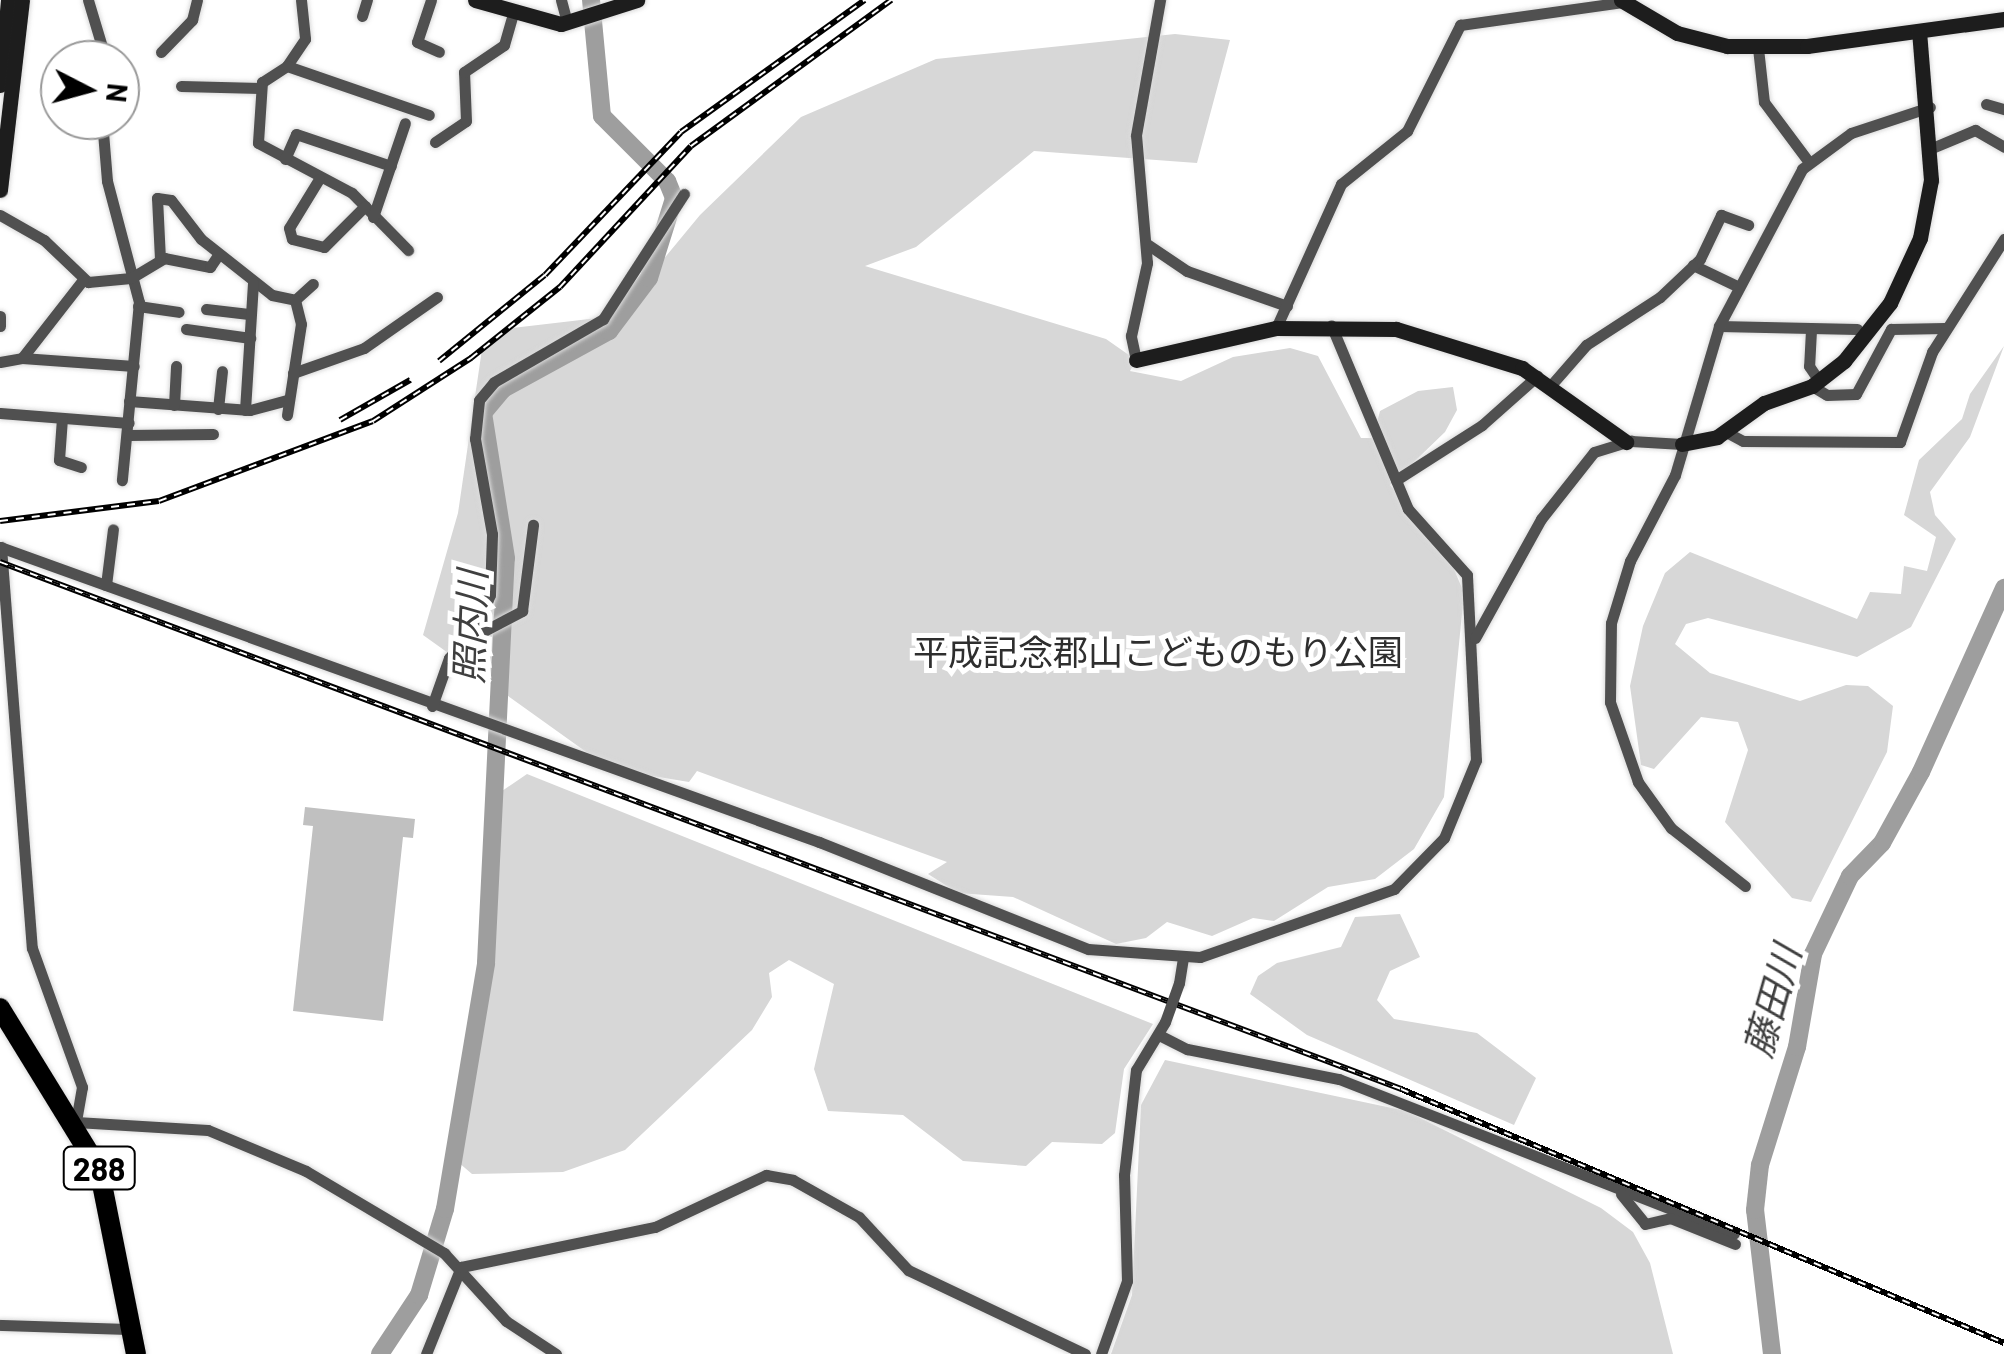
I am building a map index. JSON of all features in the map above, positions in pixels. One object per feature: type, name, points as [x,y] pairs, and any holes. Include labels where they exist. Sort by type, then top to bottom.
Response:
[{"type":"highway","name":"288","points":[[0,1008],[76,1122],[99,1170],[136,1354]]},
{"type":"street","points":[[0,85],[8,0]]},
{"type":"street","points":[[0,190],[22,0]]},
{"type":"street","points":[[88,0],[100,40]]},
{"type":"street","points":[[161,52],[192,20],[198,0]]},
{"type":"street","points":[[181,86],[260,88],[287,66],[305,38],[301,0]]},
{"type":"street","points":[[362,16],[367,0]]},
{"type":"street","points":[[431,0],[418,42],[438,52]]},
{"type":"street","points":[[475,0],[496,4],[513,14],[573,22],[637,0]]},
{"type":"street","points":[[562,0],[573,22]]},
{"type":"street","points":[[1160,0],[1136,135],[1147,244],[1131,341],[1136,360],[1276,328],[1330,325],[1438,338],[1544,380],[1626,442]]},
{"type":"street","points":[[1276,328],[1341,184],[1407,130],[1460,25],[1622,1],[1696,39],[1758,48],[2004,20]]},
{"type":"street","points":[[434,142],[466,121],[464,72],[504,45],[513,14]]},
{"type":"street","points":[[1474,638],[1542,519],[1588,458],[1626,442],[1682,444],[1726,432],[1764,403],[1816,384],[1879,321],[1910,265],[1927,210],[1932,148],[1919,31]]},
{"type":"street","points":[[1758,48],[1764,102],[1808,161]]},
{"type":"street","points":[[287,66],[429,115]]},
{"type":"street","points":[[260,88],[258,144],[369,211],[408,250]]},
{"type":"street","points":[[1986,104],[2004,109]]},
{"type":"street","points":[[1745,886],[1698,854],[1656,811],[1610,702],[1616,605],[1682,444],[1719,326],[1808,161],[1851,133],[1930,107]]},
{"type":"street","points":[[320,178],[290,226],[292,239],[324,247],[369,211],[391,166],[405,123]]},
{"type":"street","points":[[1932,148],[1975,130],[2004,147]]},
{"type":"street","points":[[285,160],[296,134],[391,166]]},
{"type":"street","points":[[104,140],[107,181],[138,306],[122,480]]},
{"type":"street","points":[[432,706],[448,658],[484,615],[493,559],[475,439],[478,400],[494,382],[604,319],[684,194]]},
{"type":"street","points":[[160,259],[157,198],[180,207],[218,255],[253,283],[295,300]]},
{"type":"street","points":[[1396,480],[1482,425],[1693,265],[1721,214],[1748,225]]},
{"type":"street","points":[[0,215],[44,240],[83,280],[132,278],[160,259],[206,267],[218,255]]},
{"type":"street","points":[[1726,432],[1743,442],[1900,442],[1945,328],[2004,238]]},
{"type":"street","points":[[1147,244],[1188,271],[1286,306]]},
{"type":"street","points":[[1693,265],[1739,287]]},
{"type":"street","points":[[22,358],[83,280]]},
{"type":"street","points":[[246,410],[253,283]]},
{"type":"street","points":[[295,300],[313,284]]},
{"type":"street","points":[[292,373],[364,348],[437,297]]},
{"type":"street","points":[[286,415],[301,324],[295,300]]},
{"type":"street","points":[[138,306],[179,312]]},
{"type":"street","points":[[206,309],[249,314]]},
{"type":"street","points":[[0,316],[0,326]]},
{"type":"street","points":[[556,1354],[506,1320],[459,1269],[348,1193],[221,1132],[76,1122],[82,1087],[32,948],[1,547],[432,706],[819,842],[1088,949],[1183,957],[1217,954],[1373,899],[1419,869],[1453,823],[1476,760],[1474,638],[1462,565],[1422,526],[1396,480],[1330,325]]},
{"type":"street","points":[[1719,326],[1856,329]]},
{"type":"street","points":[[1810,330],[1809,366],[1816,384],[1827,396],[1856,394],[1891,329],[1945,328]]},
{"type":"street","points":[[186,329],[250,338]]},
{"type":"street","points":[[0,362],[22,358],[134,366]]},
{"type":"street","points":[[174,406],[176,366]]},
{"type":"street","points":[[218,409],[222,370]]},
{"type":"street","points":[[129,401],[246,410],[287,400]]},
{"type":"street","points":[[0,413],[129,429],[213,434]]},
{"type":"street","points":[[62,418],[59,460],[82,467]]},
{"type":"street","points":[[463,642],[522,611],[533,524]]},
{"type":"street","points":[[106,584],[113,529]]},
{"type":"street","points":[[1101,1354],[1127,1282],[1124,1175],[1133,1085],[1161,1036],[1179,983],[1183,957]]},
{"type":"street","points":[[1161,1036],[1186,1049],[1339,1079],[1620,1190],[1735,1239],[1670,1218],[1645,1224],[1620,1190]]},
{"type":"street","points":[[459,1269],[654,1227],[744,1181],[778,1176],[859,1217],[908,1270],[1086,1354]]},
{"type":"street","points":[[426,1354],[459,1269]]},
{"type":"street","points":[[0,1325],[130,1328]]},
{"type":"green space","name":"平成記念郡山こどものもり公園","points":[[1175,34],[1230,40],[1197,163],[1034,151],[916,247],[865,266],[1106,339],[1136,360],[1130,371],[1181,381],[1233,357],[1290,348],[1318,356],[1361,438],[1373,438],[1380,411],[1418,391],[1453,387],[1457,410],[1445,432],[1390,485],[1451,562],[1464,593],[1444,797],[1414,849],[1375,879],[1328,887],[1274,921],[1253,918],[1212,936],[1167,922],[1146,938],[1116,944],[1013,897],[958,893],[928,874],[947,862],[697,771],[689,782],[610,769],[423,635],[458,513],[482,349],[503,329],[598,318],[629,301],[700,215],[801,117],[936,59]]},
{"type":"green space","points":[[2004,346],[1970,437],[1930,492],[1935,515],[1956,539],[1911,627],[1857,657],[1708,618],[1686,624],[1675,644],[1710,673],[1800,701],[1846,685],[1868,686],[1893,706],[1887,752],[1811,902],[1792,898],[1725,822],[1748,750],[1738,722],[1701,717],[1654,769],[1641,765],[1630,686],[1643,626],[1665,573],[1690,552],[1857,619],[1870,592],[1901,594],[1904,566],[1927,571],[1936,537],[1904,515],[1919,460],[1962,419],[1970,394]]},
{"type":"green space","points":[[527,774],[1153,1024],[1124,1069],[1115,1133],[1102,1144],[1052,1142],[1026,1166],[963,1161],[903,1115],[828,1111],[814,1069],[834,984],[789,960],[769,973],[772,997],[752,1030],[625,1150],[563,1172],[472,1174],[458,1162],[492,968],[491,836],[502,791]]},
{"type":"green space","points":[[1400,914],[1420,957],[1390,971],[1377,1000],[1394,1019],[1477,1033],[1536,1078],[1514,1125],[1307,1035],[1250,994],[1258,976],[1277,963],[1341,947],[1355,917]]},
{"type":"green space","points":[[1165,1060],[1406,1111],[1601,1208],[1633,1232],[1650,1263],[1673,1354],[1111,1354],[1132,1295],[1141,1105]]},
{"type":"building","points":[[305,807],[415,819],[413,838],[403,837],[383,1021],[293,1011],[313,826],[303,825]]},
{"type":"waterway","name":"照内川","points":[[380,1354],[419,1295],[445,1209],[486,963],[506,558],[483,413],[503,389],[609,331],[649,278],[674,198],[667,181],[602,116],[591,0]]},
{"type":"waterway","name":"藤田川","points":[[1772,1354],[1755,1210],[1760,1165],[1797,1047],[1813,954],[1850,876],[1882,843],[1921,772],[2004,588]]},
{"type":"railway","points":[[439,361],[545,275],[681,132],[865,0]]},
{"type":"railway","points":[[0,521],[159,501],[373,421],[471,358],[560,287],[691,146],[891,0]]},
{"type":"railway","points":[[340,420],[410,380]]},
{"type":"railway","points":[[0,562],[1401,1089],[2004,1343]]}]
